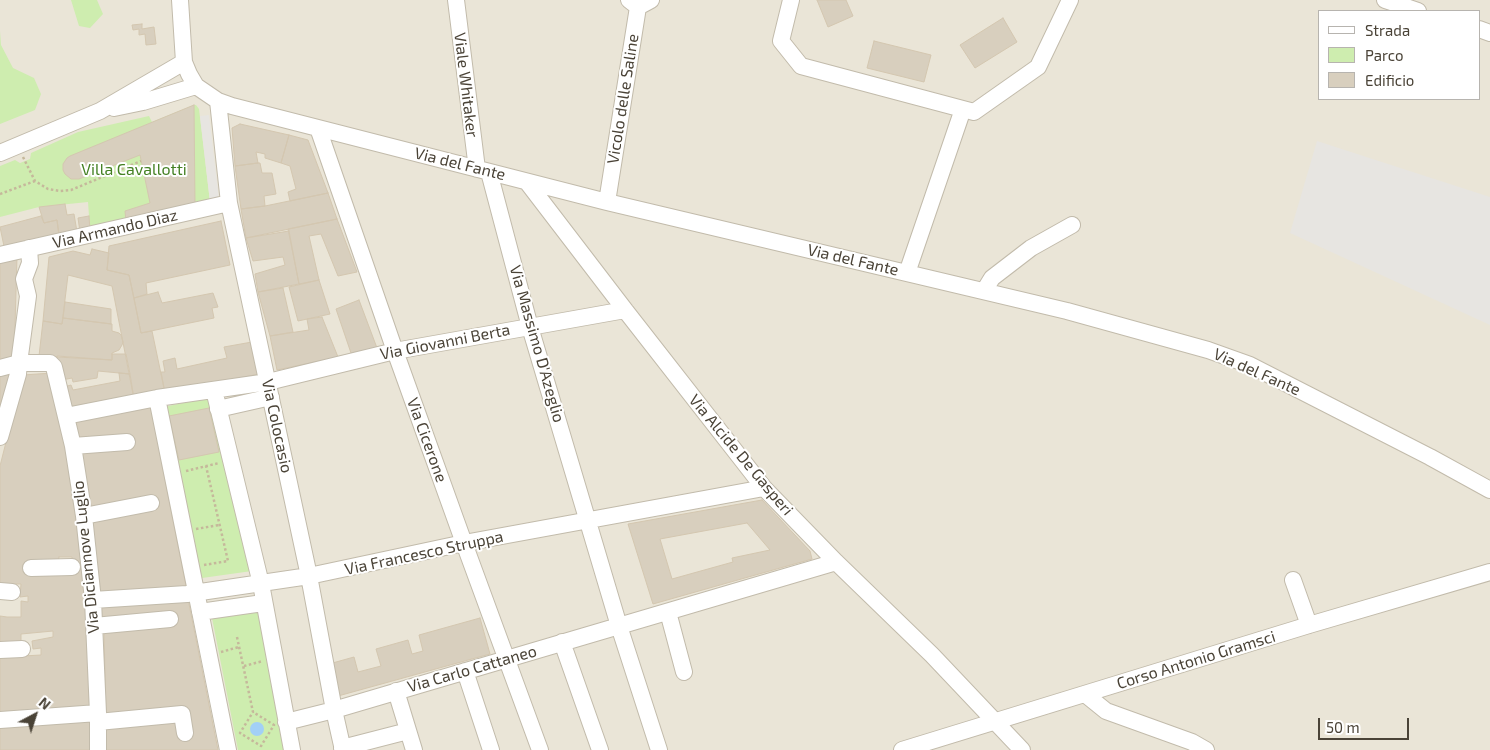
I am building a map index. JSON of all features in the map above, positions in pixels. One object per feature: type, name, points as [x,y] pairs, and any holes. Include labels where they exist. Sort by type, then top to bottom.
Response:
[{"type":"street","points":[[100,111],[143,102],[196,86],[188,74],[184,62],[180,0]]},
{"type":"street","name":"Viale Whitaker","points":[[456,0],[483,170]]},
{"type":"street","points":[[791,0],[781,41],[801,66],[974,112],[1038,66],[1070,0]]},
{"type":"street","points":[[1385,0],[1415,10]]},
{"type":"street","name":"Vicolo delle Saline","points":[[607,202],[639,2]]},
{"type":"street","points":[[0,153],[100,111],[184,62]]},
{"type":"street","name":"Via del Fante","points":[[196,86],[218,101],[232,106],[607,202],[984,291],[1208,350],[1250,365],[1430,456],[1490,490]]},
{"type":"street","name":"Via Colocasio","points":[[218,101],[229,203],[310,576],[342,749]]},
{"type":"street","points":[[907,273],[963,109]]},
{"type":"street","name":"Via Cicerone","points":[[318,128],[395,351],[508,659],[537,749]]},
{"type":"street","name":"Via Massimo D'Azeglio","points":[[483,170],[617,630]]},
{"type":"street","name":"Via Alcide De Gasperi","points":[[527,182],[764,488],[836,562],[932,655],[1022,750]]},
{"type":"street","name":"Via Armando Diaz","points":[[0,255],[29,256],[229,203]]},
{"type":"street","points":[[984,291],[992,278],[1031,248],[1072,226]]},
{"type":"street","points":[[0,437],[28,296],[24,279],[29,256]]},
{"type":"street","name":"Via Giovanni Berta","points":[[269,390],[395,351],[625,310]]},
{"type":"street","name":"Via Diciannove Luglio","points":[[13,367],[50,363],[54,367],[74,446],[84,516],[82,567],[92,600],[98,750]]},
{"type":"street","points":[[66,416],[157,398],[214,390],[269,390]]},
{"type":"street","points":[[214,390],[265,584],[263,602],[292,750]]},
{"type":"street","points":[[218,409],[269,390]]},
{"type":"street","points":[[157,398],[192,567],[192,593],[200,612],[228,750]]},
{"type":"street","points":[[74,446],[127,442]]},
{"type":"street","name":"Via Francesco Struppa","points":[[192,593],[265,584],[310,576],[464,543],[764,488]]},
{"type":"street","points":[[84,516],[151,503]]},
{"type":"street","points":[[684,672],[662,613],[836,562]]},
{"type":"street","points":[[31,568],[82,567]]},
{"type":"street","name":"Corso Antonio Gramsci","points":[[902,750],[1490,572]]},
{"type":"street","points":[[1293,580],[1309,626]]},
{"type":"street","points":[[92,600],[192,593]]},
{"type":"street","points":[[200,612],[263,602]]},
{"type":"street","name":"Via Carlo Cattaneo","points":[[286,722],[334,710],[562,642],[617,630],[662,613]]},
{"type":"street","points":[[94,626],[170,619]]},
{"type":"street","points":[[617,630],[658,750]]},
{"type":"street","points":[[562,642],[600,750]]},
{"type":"street","points":[[0,650],[22,649]]},
{"type":"street","points":[[465,671],[491,750]]},
{"type":"street","points":[[396,691],[414,750]]},
{"type":"street","points":[[1084,694],[1106,711],[1192,742],[1206,750]]},
{"type":"street","points":[[0,720],[182,714],[185,733]]},
{"type":"street","points":[[342,749],[408,731]]},
{"type":"path","points":[[18,145],[35,181],[48,189],[60,191],[71,190],[141,161]]},
{"type":"path","points":[[0,194],[35,181]]},
{"type":"path","points":[[172,474],[222,463]]},
{"type":"path","points":[[192,567],[228,561],[206,466]]},
{"type":"path","points":[[184,532],[219,525]]},
{"type":"path","points":[[237,637],[253,712],[240,733],[261,746],[262,750]]},
{"type":"path","points":[[209,654],[239,647]]},
{"type":"path","points":[[243,666],[264,660]]},
{"type":"path","points":[[253,712],[274,725],[261,746]]},
{"type":"shaded area","points":[[0,0],[1490,0],[1490,750],[0,750]]},
{"type":"shaded area","points":[[209,115],[219,199],[210,202],[200,116]]},
{"type":"shaded area","points":[[1317,141],[1490,197],[1490,325],[1290,233]]},
{"type":"green space","points":[[71,0],[97,0],[103,14],[90,28],[79,26]]},
{"type":"green space","points":[[0,31],[1,45],[13,68],[34,78],[41,94],[35,110],[0,124]]},
{"type":"green space","name":"Villa Cavallotti","points":[[194,105],[199,109],[210,202],[90,230],[88,202],[39,207],[0,217],[0,166],[15,160],[20,163],[30,159],[31,153],[78,132],[149,116],[152,122]]},
{"type":"green space","points":[[210,397],[252,571],[202,578],[164,407]]},
{"type":"green space","points":[[258,610],[285,750],[238,750],[212,618]]},
{"type":"water","points":[[254,722],[260,722],[264,729],[260,736],[254,736],[250,732],[250,726]]},
{"type":"building","points":[[817,0],[846,0],[853,16],[828,27]]},
{"type":"building","points":[[1003,18],[1017,42],[975,68],[960,45]]},
{"type":"building","points":[[142,24],[142,29],[154,27],[156,44],[146,45],[145,34],[139,35],[139,29],[133,30],[132,25]]},
{"type":"building","points":[[874,41],[931,55],[924,82],[867,68]]},
{"type":"building","points":[[194,105],[195,206],[126,222],[125,211],[150,203],[140,155],[79,179],[71,179],[65,174],[63,164],[70,156]]},
{"type":"building","points":[[240,124],[289,135],[281,163],[265,158],[265,154],[256,152],[258,163],[235,166],[232,128]]},
{"type":"building","points":[[289,135],[308,140],[328,193],[290,201],[288,192],[296,189],[290,166],[281,163]]},
{"type":"building","points":[[260,163],[262,173],[272,173],[276,194],[264,196],[265,206],[241,209],[235,166]]},
{"type":"building","points":[[328,193],[337,219],[246,238],[241,209]]},
{"type":"building","points":[[65,204],[67,215],[74,214],[77,232],[59,235],[57,220],[44,223],[39,207]]},
{"type":"building","points":[[41,216],[44,223],[57,220],[59,235],[5,251],[0,227]]},
{"type":"building","points":[[89,216],[90,230],[80,232],[78,218]]},
{"type":"building","points":[[337,219],[357,272],[338,276],[321,234],[309,236],[319,280],[299,284],[288,229]]},
{"type":"building","points":[[221,221],[230,265],[146,283],[147,294],[134,298],[129,275],[107,270],[109,246]]},
{"type":"building","points":[[289,231],[299,284],[258,292],[255,274],[285,265],[283,257],[253,261],[246,238]]},
{"type":"building","points":[[92,249],[109,253],[107,270],[129,275],[141,333],[152,331],[165,393],[134,399],[112,286],[68,275],[62,324],[43,321],[49,257],[73,251],[90,255]]},
{"type":"building","points":[[17,257],[14,361],[0,365],[0,260]]},
{"type":"building","points":[[319,280],[330,314],[298,321],[289,287]]},
{"type":"building","points":[[283,288],[293,332],[270,336],[258,292]]},
{"type":"building","points":[[158,292],[162,303],[213,293],[218,307],[212,308],[214,318],[141,333],[134,298]]},
{"type":"building","points":[[359,300],[377,348],[351,353],[336,309]]},
{"type":"building","points":[[65,302],[111,309],[111,324],[63,318]]},
{"type":"building","points":[[322,317],[338,357],[277,370],[270,336],[309,330],[307,319]]},
{"type":"building","points":[[63,318],[112,324],[112,331],[121,335],[122,345],[119,350],[112,353],[112,360],[39,356],[43,321],[62,324]]},
{"type":"building","points":[[252,342],[259,374],[165,393],[161,372],[165,372],[163,361],[175,358],[177,369],[227,358],[224,347]]},
{"type":"building","points":[[112,354],[126,354],[130,374],[98,371],[97,378],[73,382],[72,378],[62,380],[57,356],[112,360]]},
{"type":"building","points":[[13,369],[0,418],[0,373]]},
{"type":"building","points":[[52,373],[72,471],[88,596],[93,706],[0,717],[0,653],[23,656],[41,655],[41,648],[33,649],[32,641],[53,637],[53,631],[21,634],[21,646],[0,647],[0,616],[21,617],[21,601],[28,602],[28,596],[20,597],[21,584],[0,584],[0,466],[23,375]],"holes":[[[59,557],[72,557],[72,573],[26,574],[26,563],[58,564]]]},
{"type":"building","points":[[119,373],[130,374],[134,399],[69,411],[64,387],[71,385],[73,390],[120,381]]},
{"type":"building","points":[[150,403],[186,586],[100,593],[91,519],[79,447],[71,419]]},
{"type":"building","points":[[209,408],[219,452],[179,460],[169,416]]},
{"type":"building","points":[[762,500],[810,551],[812,559],[653,604],[628,524]],"holes":[[[747,523],[770,550],[732,558],[733,562],[672,579],[660,539]]]},
{"type":"building","points":[[188,599],[218,750],[104,750],[106,727],[188,709],[106,717],[104,633],[177,623],[177,613],[102,619],[100,603]]},
{"type":"building","points":[[480,618],[490,654],[338,696],[329,664],[354,657],[358,672],[381,666],[376,649],[408,640],[412,654],[423,651],[419,635]]},
{"type":"building","points":[[92,718],[92,750],[0,750],[0,725]]}]
